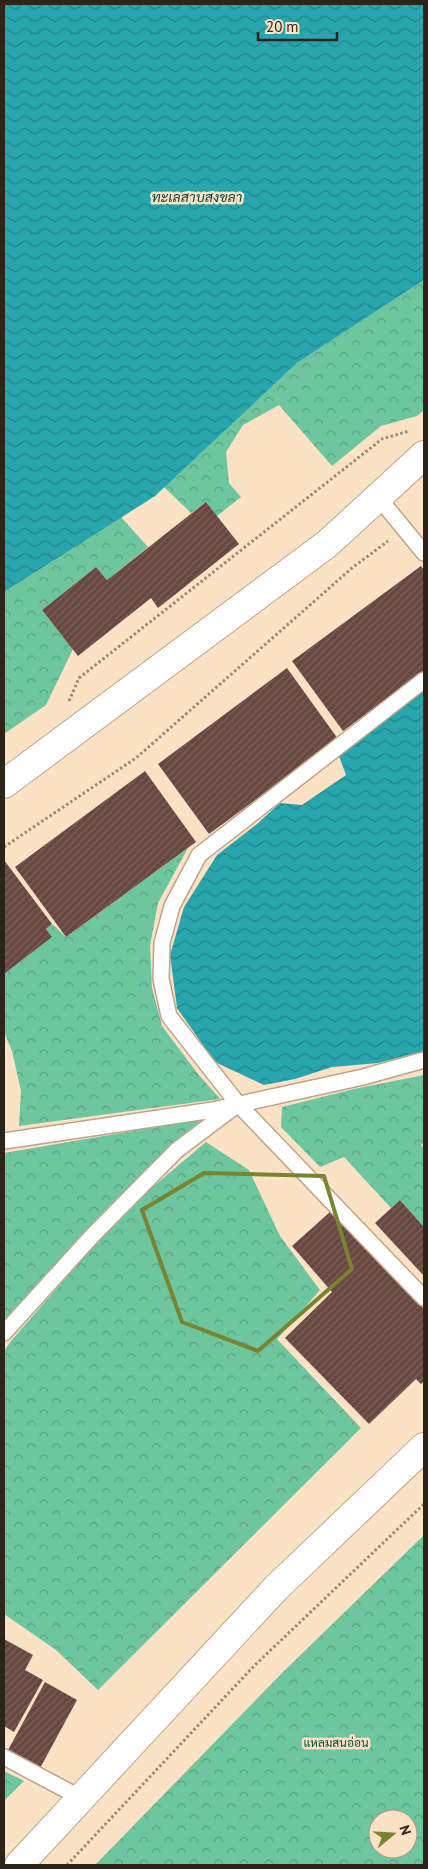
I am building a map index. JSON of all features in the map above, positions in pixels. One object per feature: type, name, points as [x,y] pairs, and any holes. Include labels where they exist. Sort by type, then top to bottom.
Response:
[{"type":"street","points":[[4,784],[326,544],[424,455]]},
{"type":"street","points":[[19,1865],[276,1588],[424,1447]]},
{"type":"lane","points":[[378,497],[424,552]]},
{"type":"lane","points":[[424,680],[199,855],[172,906],[162,943],[161,979],[169,1016],[238,1104],[424,1298]]},
{"type":"lane","points":[[4,1141],[213,1110],[363,1077],[424,1060]]},
{"type":"lane","points":[[4,1333],[92,1236],[178,1150],[238,1104]]},
{"type":"lane","points":[[4,1757],[81,1798]]},
{"type":"path","points":[[64,709],[79,678],[382,439],[416,429]]},
{"type":"path","points":[[4,847],[136,758],[352,568],[395,535]]},
{"type":"path","points":[[67,1865],[254,1666],[424,1504]]},
{"type":"highlighted area","points":[[204,1173],[324,1176],[352,1269],[258,1351],[182,1322],[142,1210]]},
{"type":"green space","points":[[424,280],[424,410],[417,416],[381,426],[332,466],[279,405],[243,425],[226,452],[229,483],[241,497],[217,516],[206,502],[191,513],[164,487],[297,363]]},
{"type":"green space","points":[[121,517],[148,547],[107,580],[96,567],[42,610],[73,649],[46,705],[4,734],[4,592]]},
{"type":"green space","points":[[188,848],[158,903],[150,946],[152,988],[162,1026],[198,1074],[220,1099],[19,1126],[21,1091],[12,1051],[4,1032],[4,974],[52,937],[46,929],[52,924],[66,937]]},
{"type":"green space","points":[[424,1075],[424,1142],[421,1145],[424,1149],[424,1227],[400,1200],[391,1208],[344,1157],[320,1167],[281,1127],[282,1107],[354,1089]]},
{"type":"green space","points":[[203,1119],[175,1141],[127,1189],[4,1322],[4,1153]]},
{"type":"green space","points":[[206,1142],[249,1170],[280,1236],[320,1290],[277,1339],[361,1428],[98,1690],[56,1650],[4,1614],[4,1351],[123,1212]]},
{"type":"green space","name":"แหลมสนอ่อน","points":[[424,1535],[424,1865],[95,1865],[283,1672]]},
{"type":"green space","points":[[4,1771],[24,1781],[4,1801]]},
{"type":"water","name":"ทะเลสาบสงขลา","points":[[4,4],[424,4],[424,280],[297,363],[155,496],[4,592]]},
{"type":"water","points":[[424,688],[424,1051],[378,1063],[332,1067],[295,1079],[264,1085],[215,1062],[177,1008],[170,955],[184,907],[217,855],[257,824],[280,803],[302,805],[346,775],[339,756]]},
{"type":"building","points":[[206,502],[239,544],[158,608],[151,598],[78,656],[42,610],[96,567],[107,580]]},
{"type":"building","points":[[421,566],[424,570],[424,671],[343,731],[292,661]]},
{"type":"building","points":[[287,668],[338,739],[209,834],[158,764]]},
{"type":"building","points":[[145,771],[196,842],[66,937],[15,867]]},
{"type":"building","points":[[4,860],[52,924],[46,929],[52,937],[4,974]]},
{"type":"building","points":[[400,1200],[424,1227],[424,1276],[375,1223]]},
{"type":"building","points":[[330,1212],[424,1309],[424,1381],[421,1384],[416,1379],[369,1424],[285,1338],[332,1292],[292,1246]]},
{"type":"building","points":[[4,1639],[33,1655],[25,1670],[43,1680],[14,1732],[4,1726]]},
{"type":"building","points":[[45,1682],[77,1700],[39,1770],[7,1752]]}]
